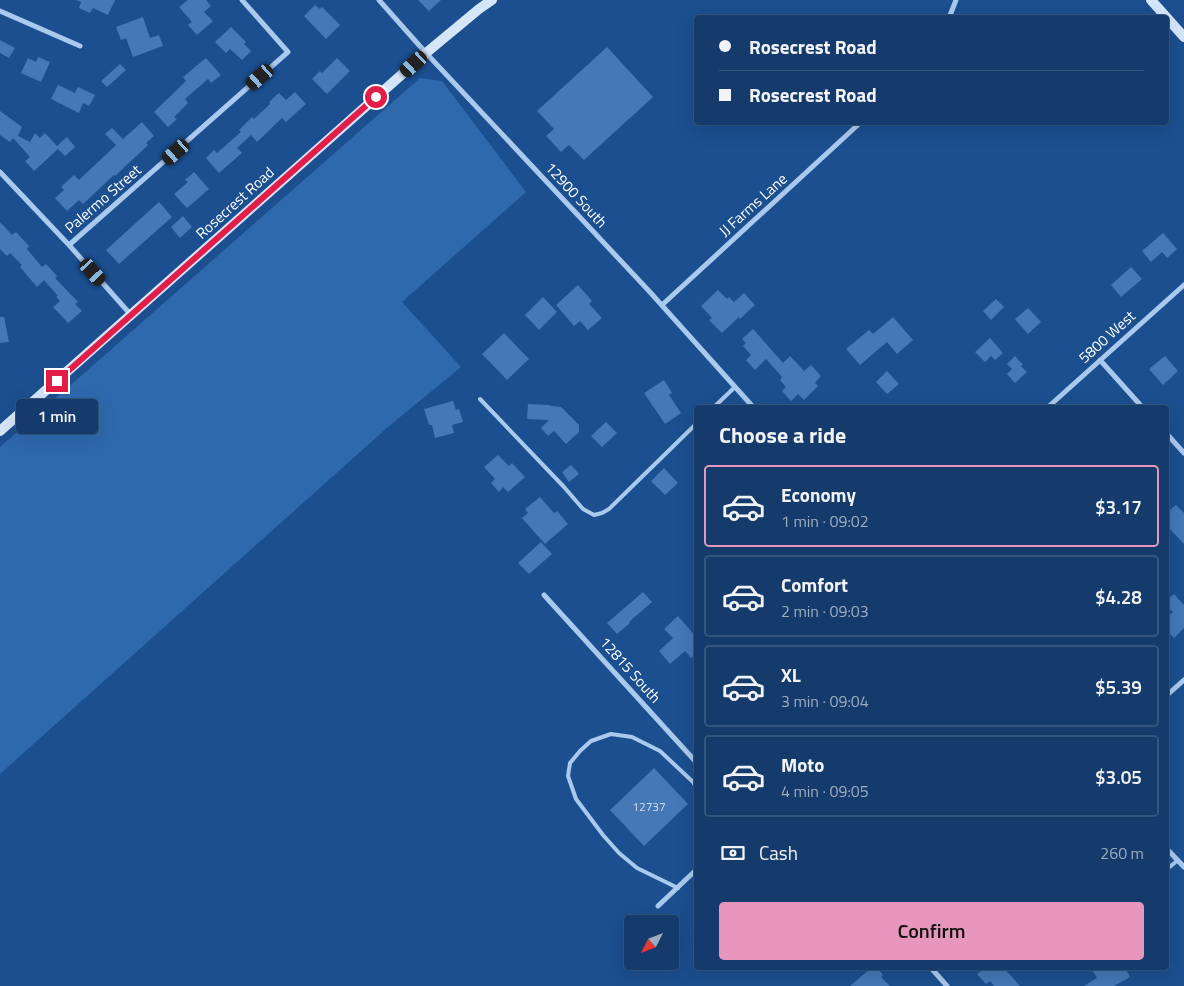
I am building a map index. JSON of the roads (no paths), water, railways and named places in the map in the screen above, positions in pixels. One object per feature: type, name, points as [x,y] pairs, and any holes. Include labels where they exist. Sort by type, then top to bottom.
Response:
[{"type":"main road","name":"Rosecrest Road","points":[[0,431],[426,53],[492,0]]},
{"type":"main road","points":[[1151,0],[1164,15]]},
{"type":"main road","points":[[1169,20],[1184,37]]},
{"type":"street","name":"Palermo Street","points":[[69,245],[288,52],[242,0]]},
{"type":"street","name":"12900 South","points":[[379,0],[426,53],[662,305],[751,405]]},
{"type":"street","points":[[950,15],[956,0]]},
{"type":"street","points":[[0,11],[80,46]]},
{"type":"street","name":"JJ Farms Lane","points":[[662,305],[859,125]]},
{"type":"street","points":[[0,172],[69,245],[131,315]]},
{"type":"street","name":"5800 West","points":[[1050,405],[1184,285]]},
{"type":"street","points":[[1100,360],[1140,405]]},
{"type":"street","points":[[1169,436],[1184,453]]},
{"type":"street","name":"12815 South","points":[[544,594],[694,760]]},
{"type":"street","points":[[1169,693],[1184,680]]},
{"type":"street","points":[[1169,851],[1184,867]]},
{"type":"street","points":[[658,906],[694,872]]},
{"type":"street","points":[[933,970],[947,986]]},
{"type":"lane","points":[[717,405],[735,387]]},
{"type":"lane","points":[[480,400],[583,509],[594,515],[609,509],[694,426]]},
{"type":"lane","points":[[678,888],[637,868],[619,853],[603,835],[576,799],[568,776],[570,763],[591,741],[611,734],[632,737],[660,751],[694,784]]},
{"type":"lane","points":[[1169,868],[1178,860]]}]
